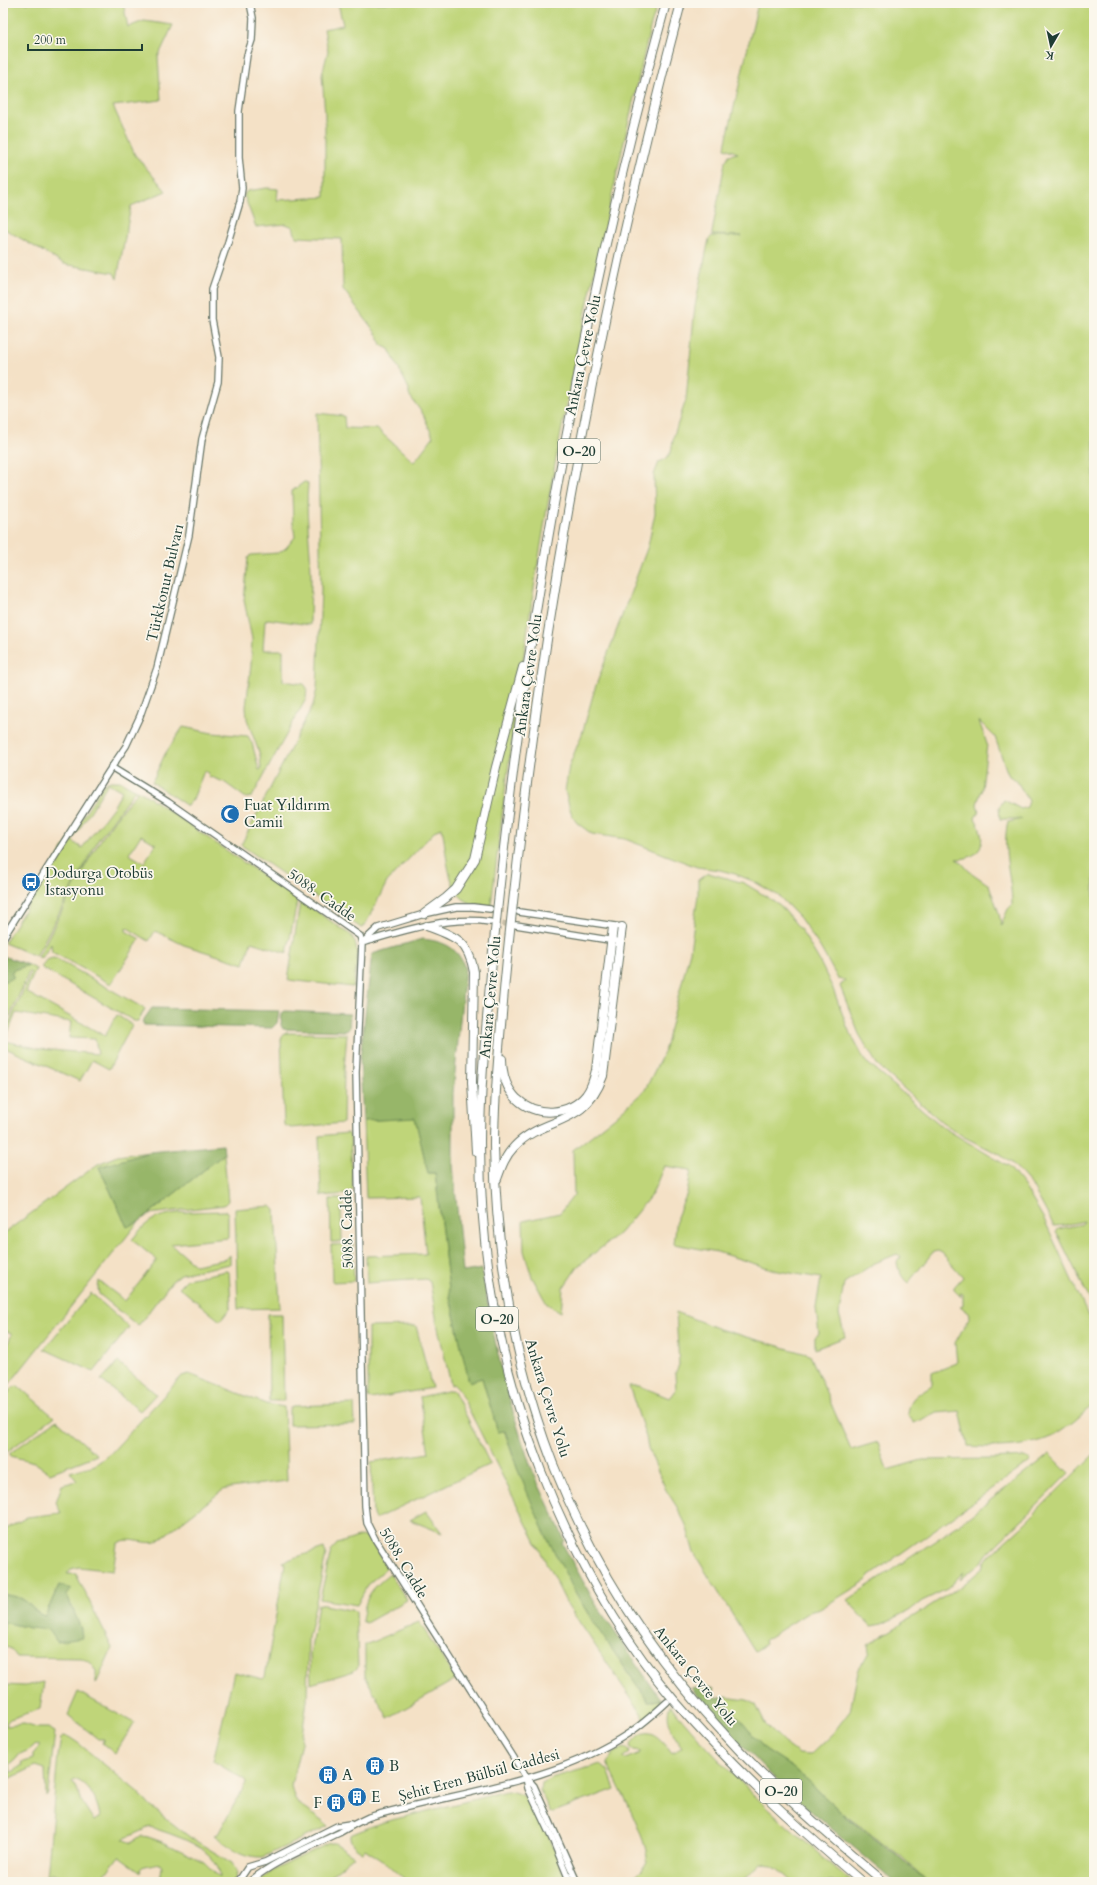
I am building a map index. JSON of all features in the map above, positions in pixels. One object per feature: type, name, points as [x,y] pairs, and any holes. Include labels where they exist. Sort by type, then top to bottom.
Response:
[{"type":"highway","name":"Ankara Çevre Yolu","points":[[666,3],[639,106],[598,281],[572,405],[533,630],[514,766],[497,912],[480,1110],[481,1186],[489,1273],[501,1342],[516,1401],[539,1467],[575,1547],[597,1587],[633,1645],[670,1699],[742,1774],[801,1829],[862,1882]]},
{"type":"highway","name":"Ankara Çevre Yolu","points":[[682,3],[617,262],[578,454],[548,631],[534,730],[516,867],[502,1014],[495,1120],[496,1181],[503,1271],[515,1339],[530,1397],[553,1462],[578,1520],[609,1578],[645,1636],[687,1692],[755,1766],[812,1820],[884,1882]]},
{"type":"highway","points":[[424,914],[456,889],[475,859],[496,767],[533,630]]},
{"type":"highway","points":[[427,926],[448,934],[460,941],[470,954],[474,972],[472,1082],[474,1139],[481,1186]]},
{"type":"highway","points":[[502,1014],[502,1067],[505,1079],[516,1098],[532,1109],[542,1112],[565,1110],[576,1104],[585,1096],[592,1085],[596,1070],[610,941],[613,926]]},
{"type":"highway","points":[[496,1181],[509,1153],[515,1146],[532,1134],[576,1113],[594,1097],[603,1076],[622,927]]},
{"type":"street","name":"Türkkonut Bulvarı","points":[[3,938],[111,767],[126,746],[140,716],[158,668],[189,536],[202,439],[218,382],[219,357],[212,320],[212,289],[241,200],[242,188],[239,111],[247,55],[252,40],[253,18],[250,3]]},
{"type":"street","name":"5088. Cadde","points":[[111,767],[168,802],[360,936],[362,943],[357,1033],[357,1126],[365,1506],[367,1523],[392,1567],[526,1777],[534,1786],[577,1882]]},
{"type":"street","points":[[362,943],[378,928],[424,914],[456,907],[473,906],[490,909]]},
{"type":"street","points":[[519,912],[622,927]]},
{"type":"street","points":[[362,943],[452,920],[472,919],[490,922]]},
{"type":"street","points":[[516,925],[620,942]]},
{"type":"street","name":"Şehit Eren Bülbül Caddesi","points":[[243,1872],[248,1866],[275,1858],[337,1826],[352,1824],[387,1812],[526,1777],[557,1767],[603,1748],[644,1722],[670,1699]]},
{"type":"street","name":"5088. Cadde","points":[[526,1777],[528,1788],[553,1841],[570,1882]]},
{"type":"street","name":"Şehit Eren Bülbül Caddesi","points":[[250,1882],[262,1872],[296,1852],[340,1832],[352,1824]]},
{"type":"street","points":[[337,1826],[340,1832]]},
{"type":"street","points":[[255,1865],[262,1872]]},
{"type":"street","points":[[238,1882],[243,1872],[250,1882]]},
{"type":"green space","points":[[3,3],[123,3],[128,27],[144,21],[173,25],[158,57],[161,100],[113,106],[135,155],[166,191],[131,206],[117,279],[114,273],[64,264],[3,228]]},
{"type":"green space","points":[[338,3],[658,3],[650,28],[602,240],[578,347],[557,453],[537,566],[520,680],[491,906],[470,903],[462,898],[456,891],[449,870],[442,828],[436,830],[387,882],[364,927],[361,928],[241,845],[313,705],[317,689],[321,590],[317,413],[344,416],[345,428],[377,429],[414,462],[433,437],[423,414],[409,395],[409,389],[389,349],[381,345],[378,336],[343,289],[342,239],[296,237],[293,227],[286,224],[256,227],[244,195],[247,191],[267,188],[278,189],[277,200],[325,197],[325,114],[322,75],[328,51],[324,29],[343,25]]},
{"type":"green space","points":[[758,3],[1094,3],[1094,1308],[1056,1231],[1058,1229],[1082,1224],[1084,1221],[1054,1226],[1031,1184],[1013,1164],[999,1154],[964,1137],[942,1122],[878,1066],[859,1034],[840,986],[845,980],[838,979],[820,947],[800,918],[779,896],[753,881],[735,874],[720,870],[697,867],[625,839],[592,834],[577,823],[572,816],[565,791],[569,766],[582,734],[595,688],[648,546],[655,513],[654,475],[659,462],[666,459],[671,452],[674,435],[686,400],[695,306],[709,239],[712,236],[742,236],[712,235],[725,162],[729,155],[738,153],[725,148]],"holes":[[[979,721],[995,737],[1009,776],[1016,780],[1029,801],[1027,807],[1021,809],[1004,800],[999,807],[1000,819],[1022,819],[1008,822],[1006,832],[1006,853],[1012,905],[1008,909],[1001,925],[999,913],[989,885],[969,871],[956,859],[972,856],[977,852],[982,840],[979,826],[975,818],[979,812],[977,804],[982,789],[987,744]]]},
{"type":"green space","points":[[304,482],[308,484],[307,507],[311,567],[310,625],[268,619],[265,621],[263,650],[283,650],[283,681],[304,684],[307,688],[306,699],[252,797],[246,798],[224,782],[208,776],[209,773],[204,771],[193,799],[187,806],[152,782],[165,754],[183,727],[212,733],[248,736],[252,743],[259,770],[261,769],[260,755],[247,719],[246,707],[251,665],[252,639],[244,600],[248,558],[251,555],[278,553],[286,548],[295,537],[292,491]]},
{"type":"green space","points":[[110,781],[120,781],[146,795],[294,897],[297,902],[287,953],[251,942],[244,964],[184,945],[155,931],[149,941],[126,927],[126,931],[140,939],[111,984],[52,952],[51,944],[42,958],[38,957],[95,850],[122,810],[137,793],[135,790],[98,840],[36,956],[4,943],[103,785]],"holes":[[[108,783],[122,791],[114,806],[82,848],[72,841]],[[141,835],[156,844],[144,863],[129,854]]]},
{"type":"green space","points":[[708,873],[744,883],[780,905],[801,930],[819,960],[833,989],[848,1029],[865,1061],[944,1128],[1009,1167],[1024,1186],[1044,1219],[1094,1329],[1094,1404],[1060,1432],[1045,1439],[1024,1445],[1001,1447],[968,1446],[960,1411],[937,1413],[914,1423],[908,1415],[912,1400],[932,1385],[932,1373],[957,1363],[955,1343],[970,1316],[969,1313],[960,1306],[963,1305],[963,1294],[960,1293],[961,1297],[954,1290],[954,1287],[963,1277],[942,1253],[938,1251],[933,1252],[908,1283],[899,1271],[897,1262],[901,1257],[897,1254],[875,1263],[844,1283],[839,1314],[845,1337],[815,1349],[815,1337],[819,1334],[816,1308],[821,1278],[778,1271],[717,1252],[674,1244],[677,1217],[687,1193],[691,1170],[664,1166],[652,1194],[620,1233],[578,1266],[563,1288],[561,1312],[547,1304],[532,1277],[524,1251],[523,1221],[560,1213],[574,1195],[573,1150],[614,1118],[645,1090],[664,1052],[690,951],[698,895],[698,880]]},
{"type":"green space","points":[[300,902],[306,904],[351,935],[357,954],[353,987],[288,980]]},
{"type":"green space","points":[[422,939],[437,941],[449,946],[459,955],[465,969],[453,1093],[453,1165],[463,1272],[482,1269],[490,1318],[514,1416],[534,1474],[565,1541],[562,1543],[595,1603],[661,1700],[648,1701],[593,1622],[574,1590],[544,1532],[517,1468],[505,1431],[498,1432],[482,1378],[469,1382],[450,1297],[435,1173],[428,1173],[415,1118],[363,1121],[360,1059],[372,954]]},
{"type":"green space","points":[[3,956],[29,965],[13,970],[11,974],[13,975],[13,978],[3,982]]},
{"type":"green space","points":[[53,958],[145,1009],[138,1021],[134,1021],[42,968],[46,960]]},
{"type":"green space","points":[[29,965],[36,969],[26,992],[105,1036],[117,1015],[132,1025],[109,1069],[92,1060],[80,1081],[3,1047],[3,1037],[31,973],[29,972],[10,1016],[3,1012],[3,982],[12,978],[11,974],[13,970]],"holes":[[[16,1013],[71,1022],[69,1038],[95,1039],[98,1054],[40,1049],[5,1041]]]},
{"type":"green space","points":[[152,1008],[279,1011],[277,1023],[272,1028],[144,1025],[142,1022]]},
{"type":"green space","points":[[285,1011],[350,1014],[349,1029],[346,1031],[283,1029],[281,1025],[282,1013]]},
{"type":"green space","points":[[286,1033],[347,1034],[344,1069],[343,1123],[291,1128],[284,1125],[281,1040],[282,1036]]},
{"type":"green space","points":[[415,1117],[428,1173],[435,1173],[450,1297],[469,1381],[482,1378],[498,1432],[504,1430],[517,1468],[574,1590],[593,1622],[648,1701],[661,1700],[663,1702],[645,1719],[567,1604],[458,1388],[454,1384],[451,1385],[437,1323],[430,1282],[426,1279],[367,1283],[366,1256],[426,1254],[420,1197],[366,1198],[363,1121]]},
{"type":"green space","points":[[347,1133],[350,1135],[353,1189],[348,1194],[321,1196],[319,1136]]},
{"type":"green space","points":[[223,1145],[224,1154],[140,1221],[127,1227],[99,1167],[150,1152]]},
{"type":"green space","points":[[150,1152],[99,1167],[127,1226],[139,1221],[3,1392],[3,1354],[12,1334],[3,1329],[3,1234],[98,1164],[117,1156]]},
{"type":"green space","points":[[224,1154],[228,1201],[224,1205],[149,1214]]},
{"type":"green space","points":[[330,1199],[342,1199],[344,1207],[341,1207],[342,1242],[331,1242]]},
{"type":"green space","points":[[271,1206],[275,1210],[280,1308],[238,1309],[235,1209]]},
{"type":"green space","points":[[225,1211],[228,1213],[228,1238],[171,1244],[195,1265],[226,1259],[230,1255],[230,1264],[180,1274],[172,1281],[138,1326],[99,1294],[99,1281],[125,1301],[157,1260],[132,1240],[142,1228],[154,1219],[169,1214]]},
{"type":"green space","points":[[353,1244],[354,1281],[332,1282],[331,1245]]},
{"type":"green space","points":[[226,1271],[229,1272],[231,1304],[230,1309],[220,1321],[179,1287],[187,1279]]},
{"type":"green space","points":[[91,1293],[129,1327],[94,1372],[44,1349]]},
{"type":"green space","points":[[676,1312],[719,1329],[810,1355],[851,1450],[878,1442],[887,1470],[922,1460],[1024,1457],[1030,1459],[1030,1462],[869,1576],[867,1580],[820,1609],[809,1612],[765,1640],[766,1644],[755,1651],[694,1553],[686,1525],[666,1490],[648,1448],[646,1437],[629,1386],[640,1386],[669,1398],[676,1389],[675,1374],[679,1365]]},
{"type":"green space","points":[[268,1314],[282,1314],[284,1401],[269,1401]]},
{"type":"green space","points":[[416,1326],[432,1388],[371,1399],[368,1398],[368,1327]]},
{"type":"green space","points":[[118,1362],[156,1394],[140,1411],[101,1380]]},
{"type":"green space","points":[[189,1374],[266,1404],[284,1407],[287,1481],[223,1490],[156,1542],[151,1543],[131,1540],[121,1541],[117,1544],[113,1571],[79,1567],[71,1569],[67,1574],[76,1574],[112,1648],[96,1684],[96,1671],[90,1663],[82,1658],[17,1657],[11,1649],[3,1645],[3,1622],[30,1628],[81,1629],[67,1595],[71,1589],[59,1585],[45,1616],[38,1613],[22,1599],[3,1594],[3,1531],[27,1517],[61,1513],[56,1502],[62,1485],[77,1481],[70,1472],[95,1465],[111,1453],[182,1376]]},
{"type":"green space","points":[[18,1386],[54,1417],[4,1454],[3,1400],[13,1387]]},
{"type":"green space","points":[[452,1390],[454,1391],[490,1464],[375,1519],[373,1515],[371,1462],[429,1453],[420,1397]]},
{"type":"green space","points":[[354,1404],[355,1424],[289,1425],[289,1409],[292,1406]]},
{"type":"green space","points":[[57,1420],[97,1455],[50,1473],[34,1462],[10,1456],[10,1453]]},
{"type":"green space","points":[[1050,1454],[1069,1473],[987,1554],[982,1562],[960,1580],[964,1572],[945,1590],[922,1601],[909,1611],[882,1624],[871,1626],[847,1600],[957,1526]]},
{"type":"green space","points":[[1094,1454],[1094,1882],[928,1882],[901,1856],[842,1813],[793,1767],[765,1749],[729,1707],[724,1697],[747,1700],[756,1705],[765,1724],[784,1743],[799,1754],[810,1755],[833,1733],[850,1711],[858,1671],[869,1652],[868,1645],[963,1585],[984,1567],[984,1563],[989,1556],[1022,1526]]},
{"type":"green space","points":[[426,1511],[442,1533],[410,1520]]},
{"type":"green space","points":[[361,1536],[369,1538],[387,1568],[368,1584],[357,1605],[320,1599],[331,1551],[337,1544]]},
{"type":"green space","points":[[324,1548],[326,1555],[308,1638],[307,1700],[301,1743],[291,1786],[294,1797],[298,1803],[328,1826],[263,1857],[249,1856],[225,1843],[214,1835],[218,1834],[246,1783],[245,1780],[213,1761],[234,1672],[263,1679],[265,1677],[285,1564],[282,1562]]},
{"type":"green space","points":[[390,1574],[407,1600],[366,1623],[362,1621],[367,1599],[373,1589]]},
{"type":"green space","points":[[59,1585],[71,1589],[67,1595],[81,1629],[82,1638],[57,1642],[49,1630],[30,1628],[3,1622],[3,1594],[22,1599],[38,1613],[45,1616]]},
{"type":"green space","points":[[318,1604],[356,1611],[358,1667],[354,1671],[311,1684],[310,1655]]},
{"type":"green space","points":[[419,1622],[456,1679],[388,1718],[365,1676],[365,1645]]},
{"type":"green space","points":[[44,1682],[40,1709],[10,1719],[6,1726],[24,1724],[37,1728],[48,1728],[55,1732],[48,1793],[46,1796],[45,1769],[36,1766],[11,1778],[3,1784],[3,1685],[25,1686]],"holes":[[[36,1744],[40,1746],[33,1754],[33,1759],[21,1763],[22,1765],[11,1773],[10,1764],[20,1754],[29,1750]]]},
{"type":"green space","points":[[704,1686],[714,1689],[712,1694],[714,1697],[726,1698],[729,1707],[765,1749],[793,1767],[847,1818],[896,1854],[928,1882],[895,1882],[813,1813],[769,1773],[725,1727],[691,1688]]},
{"type":"green space","points":[[78,1692],[134,1723],[115,1754],[102,1743],[104,1739],[98,1739],[68,1715]]},
{"type":"green space","points":[[670,1705],[752,1794],[852,1882],[792,1882],[773,1867],[765,1863],[760,1863],[743,1882],[629,1882],[646,1864],[646,1853],[638,1827],[607,1762],[614,1753],[624,1748],[630,1750],[629,1753],[622,1758],[625,1759],[640,1753],[640,1751],[634,1750],[630,1747],[636,1738],[643,1733],[653,1734],[658,1737],[672,1754],[682,1747],[673,1733],[669,1722],[668,1711]]},
{"type":"green space","points":[[63,1736],[69,1737],[78,1743],[139,1793],[150,1806],[191,1838],[232,1863],[237,1873],[234,1882],[160,1882],[162,1866],[160,1863],[144,1866],[140,1869],[141,1872],[119,1856],[103,1877],[97,1880],[51,1874],[47,1877],[61,1738]],"holes":[[[74,1779],[84,1785],[95,1799],[100,1817],[94,1821],[82,1802],[75,1784],[72,1782]],[[150,1827],[182,1838],[203,1850],[212,1858],[218,1867],[220,1878],[204,1862],[165,1843],[142,1836],[132,1843],[123,1839]]]},
{"type":"green space","points":[[601,1764],[608,1770],[615,1789],[551,1813],[550,1812],[540,1790],[541,1783],[551,1778]]},
{"type":"green space","points":[[507,1791],[522,1796],[533,1805],[544,1824],[566,1880],[562,1882],[408,1882],[389,1865],[365,1849],[363,1852],[358,1849],[350,1838],[350,1835],[380,1823]]},
{"type":"green space","points":[[329,1843],[335,1843],[354,1856],[330,1876],[331,1882],[257,1882],[274,1870]]},
{"type":"tunnel","points":[[490,909],[514,911]]},
{"type":"tunnel","points":[[494,922],[513,925]]},
{"type":"place","name":"Fuat Yıldırım Camii","points":[[230,814]]},
{"type":"place","name":"Dodurga Otobüs İstasyonu","points":[[31,882]]},
{"type":"place","name":"B","points":[[375,1766]]},
{"type":"place","name":"A","points":[[328,1775]]},
{"type":"place","name":"E","points":[[357,1797]]},
{"type":"place","name":"F","points":[[336,1803]]}]
